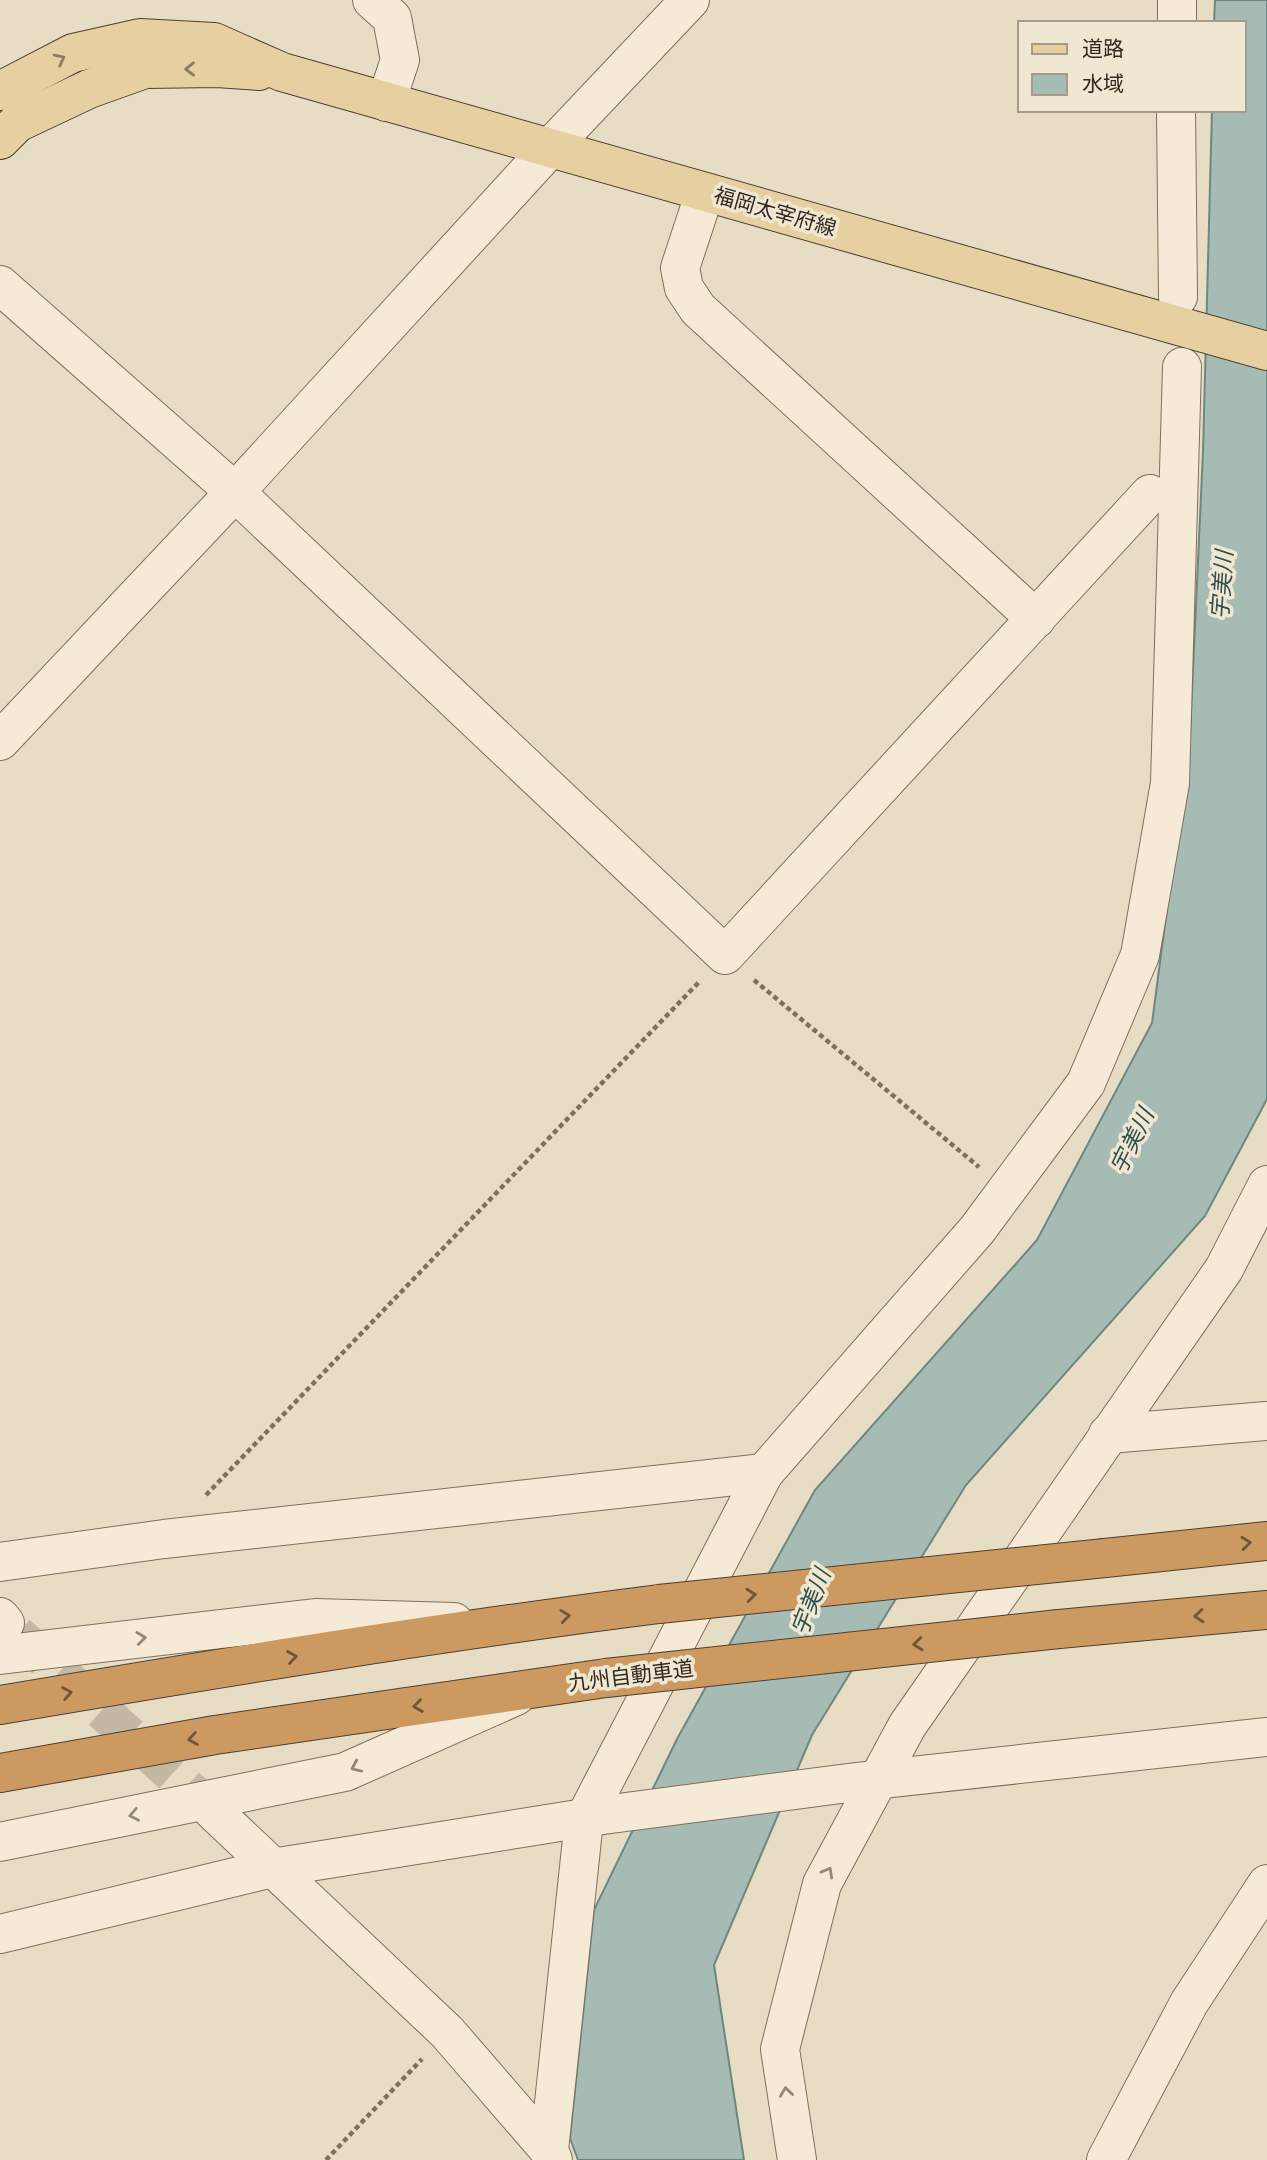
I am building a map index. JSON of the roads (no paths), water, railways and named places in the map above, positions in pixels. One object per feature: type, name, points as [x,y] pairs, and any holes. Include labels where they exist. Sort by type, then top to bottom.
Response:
[{"type":"highway","points":[[0,1705],[509,1623],[659,1604],[1267,1541]]},
{"type":"highway","name":"九州自動車道","points":[[0,1773],[215,1735],[607,1678],[1059,1629],[1267,1610]]},
{"type":"main road","name":"福岡太宰府線","points":[[0,91],[72,53],[140,38],[215,42],[282,72],[549,149],[705,192],[1178,311],[1267,351]]},
{"type":"main road","name":"福岡太宰府線","points":[[0,140],[17,122],[89,89],[145,69],[217,68],[282,72]]},
{"type":"street","points":[[0,741],[235,492],[549,149],[690,0]]},
{"type":"street","points":[[1177,0],[1177,21]]},
{"type":"street","points":[[386,102],[400,60],[391,6]]},
{"type":"street","points":[[1176,112],[1178,311]]},
{"type":"street","points":[[705,192],[680,268],[684,288],[698,309],[1036,619]]},
{"type":"street","points":[[0,285],[235,492],[725,955],[1150,494]]},
{"type":"street","points":[[551,2155],[593,1817],[764,1473],[977,1230],[1086,1083],[1140,955],[1170,783],[1182,367]]},
{"type":"street","points":[[796,2160],[780,2049],[822,1884],[867,1781],[908,1726],[1224,1269],[1267,1185]]},
{"type":"street","points":[[1108,1434],[1267,1422]]},
{"type":"street","points":[[0,1562],[164,1539],[764,1473]]},
{"type":"street","points":[[2,1632],[315,1618],[509,1623]]},
{"type":"street","points":[[0,1842],[345,1772],[530,1689]]},
{"type":"street","points":[[0,1934],[272,1868],[593,1817],[867,1781],[1267,1737]]},
{"type":"street","points":[[213,1811],[447,2032],[551,2155]]},
{"type":"street","points":[[1106,2160],[1189,2003],[1267,1884]]},
{"type":"water","name":"宇美川","points":[[1215,0],[1267,0],[1267,1099],[1205,1216],[966,1485],[812,1735],[714,1965],[744,2160],[578,2160],[570,2138],[594,1910],[677,1739],[815,1490],[1037,1240],[1152,1023],[1190,735],[1203,452],[1212,112],[1246,112],[1246,21],[1214,21]]},
{"type":"tunnel","points":[[17,1634],[213,1811]]}]
